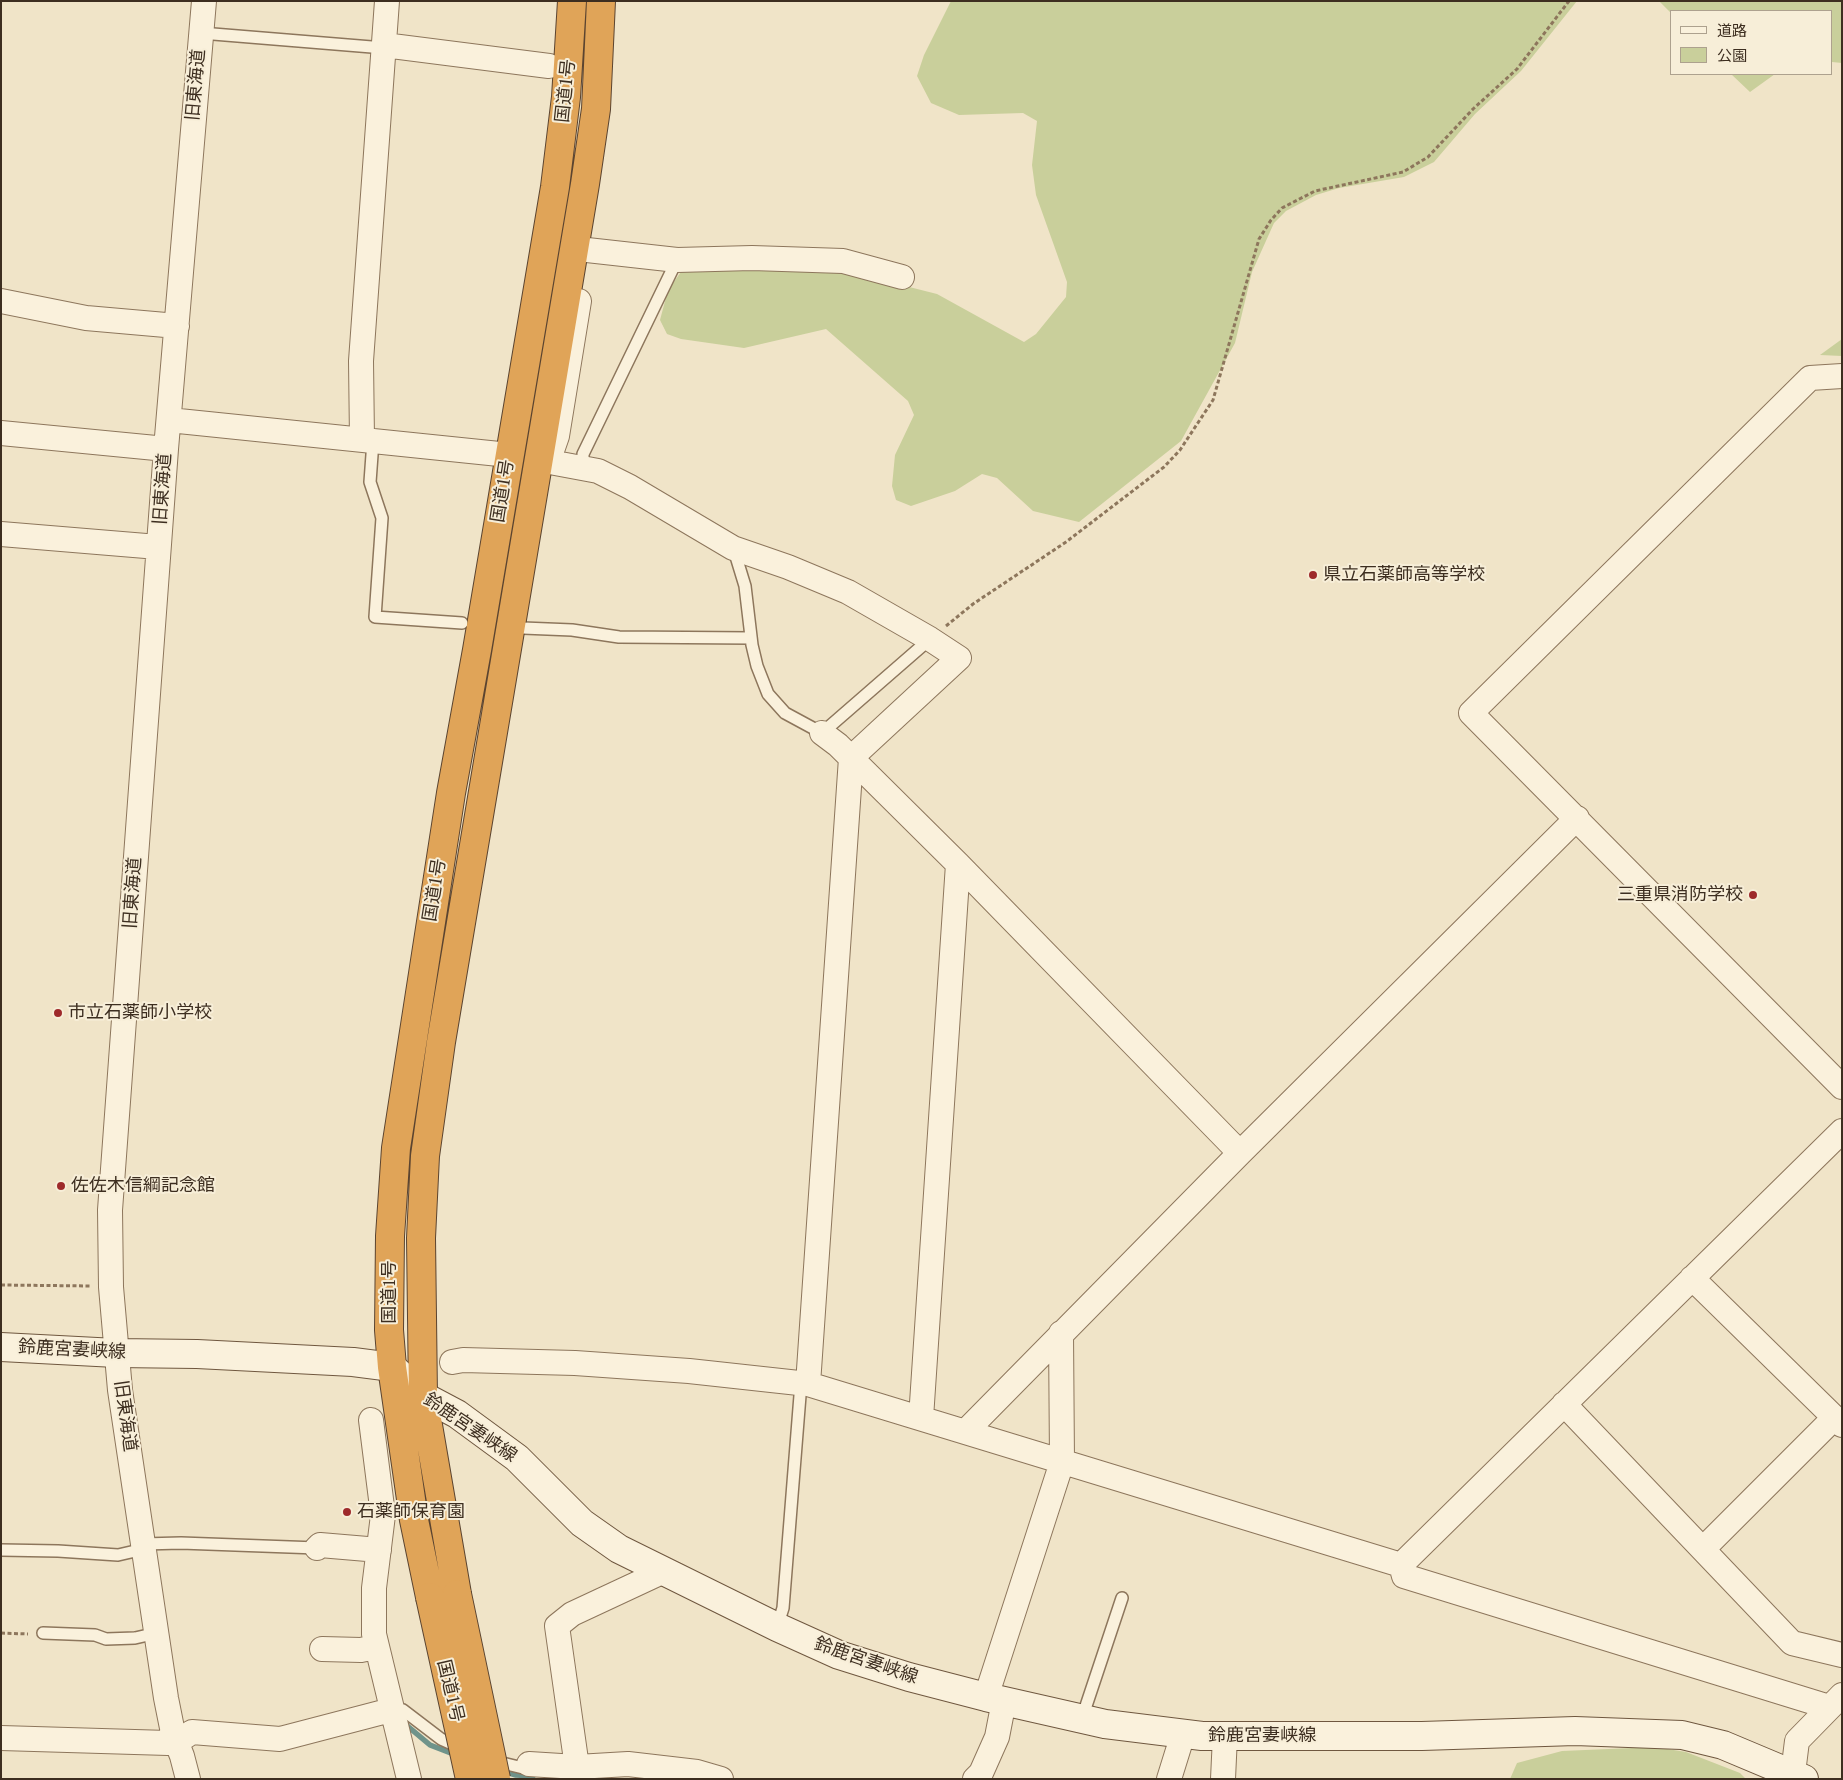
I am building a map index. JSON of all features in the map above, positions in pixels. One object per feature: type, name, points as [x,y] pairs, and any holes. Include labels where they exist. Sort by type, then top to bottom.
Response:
[{"type":"highway","name":"国道1号","points":[[470,1779],[414,1520],[392,1367],[389,1330],[390,1236],[396,1148],[451,793],[555,187],[566,97],[572,1]]},
{"type":"highway","name":"国道1号","points":[[496,1779],[457,1594],[423,1396],[422,1238],[425,1156],[440,1042],[544,461],[596,108],[601,1]]},
{"type":"main road","name":"鈴鹿宮妻峡線","points":[[1,1347],[116,1353],[197,1354],[353,1362],[392,1367],[423,1396],[457,1414],[517,1458],[582,1523],[600,1537],[662,1572],[777,1628],[839,1655],[871,1666],[995,1699],[1105,1724],[1183,1734],[1224,1736],[1422,1736],[1575,1731],[1682,1735],[1723,1745],[1799,1776]]},
{"type":"street","name":"旧東海道","points":[[188,1779],[173,1733],[116,1353],[111,1287],[110,1210],[158,547],[204,1]]},
{"type":"street","points":[[367,440],[361,361],[387,1]]},
{"type":"street","points":[[384,47],[549,66]]},
{"type":"street","points":[[591,143],[596,193],[557,436],[544,461],[598,471],[733,548],[788,566],[848,592],[930,639],[959,658],[851,758],[804,1384]]},
{"type":"street","points":[[587,250],[677,260],[752,258],[843,261],[902,277]]},
{"type":"street","points":[[1,301],[86,318],[177,326]]},
{"type":"street","points":[[1842,376],[1810,378],[1471,713],[1842,1087]]},
{"type":"street","points":[[169,420],[509,455]]},
{"type":"street","points":[[1,433],[166,449]]},
{"type":"street","points":[[1,534],[158,547]]},
{"type":"street","points":[[822,733],[851,758],[958,864],[1240,1153]]},
{"type":"street","points":[[965,1432],[1240,1153],[1577,818]]},
{"type":"street","points":[[921,1418],[958,864]]},
{"type":"street","points":[[1402,1565],[1842,1131]]},
{"type":"street","points":[[1692,1278],[1838,1419],[1703,1549]]},
{"type":"street","points":[[975,1779],[981,1773],[997,1737],[995,1699],[1062,1462],[1061,1333]]},
{"type":"street","points":[[452,1362],[463,1360],[575,1363],[689,1371],[804,1384],[1402,1565]]},
{"type":"street","points":[[1564,1404],[1792,1643],[1842,1655]]},
{"type":"street","points":[[372,1420],[383,1516],[374,1588],[375,1647],[409,1779]]},
{"type":"street","points":[[317,1548],[320,1545],[379,1550]]},
{"type":"street","points":[[1402,1565],[1404,1576],[1835,1701],[1797,1741],[1799,1776]]},
{"type":"street","points":[[577,1767],[556,1626],[572,1614],[662,1572]]},
{"type":"street","points":[[322,1649],[361,1650],[375,1647]]},
{"type":"street","points":[[1,1738],[168,1743],[177,1742],[192,1732],[280,1739],[392,1710]]},
{"type":"street","points":[[1170,1779],[1183,1734]]},
{"type":"street","points":[[1223,1779],[1224,1736]]},
{"type":"street","points":[[529,1764],[577,1767],[628,1764],[656,1766],[697,1772],[721,1779]]},
{"type":"lane","points":[[201,33],[384,47]]},
{"type":"lane","points":[[583,467],[583,454],[677,260]]},
{"type":"lane","points":[[367,440],[370,482],[382,518],[375,617],[462,623]]},
{"type":"lane","points":[[733,548],[745,586],[757,666],[768,694],[785,713],[822,733],[930,639]]},
{"type":"lane","points":[[523,628],[572,630],[618,637],[752,638]]},
{"type":"lane","points":[[777,1628],[783,1608],[804,1384]]},
{"type":"lane","points":[[1,1550],[118,1556],[144,1547],[181,1543],[317,1548]]},
{"type":"lane","points":[[1082,1718],[1122,1598]]},
{"type":"lane","points":[[43,1633],[95,1636],[106,1639],[134,1638],[157,1633]]},
{"type":"lane","points":[[392,1710],[402,1710],[441,1739],[476,1755],[523,1768],[529,1764]]},
{"type":"path","points":[[930,639],[973,604],[1066,542],[1164,467],[1180,450],[1213,400],[1259,239],[1271,220],[1282,208],[1315,191],[1404,172],[1428,158],[1473,109],[1517,69],[1569,1]]},
{"type":"path","points":[[1,1285],[111,1287]]},
{"type":"path","points":[[1,1633],[40,1635],[43,1633]]},
{"type":"green space","points":[[951,1],[1577,1],[1521,71],[1475,114],[1434,162],[1404,177],[1339,188],[1316,195],[1286,211],[1274,223],[1252,272],[1235,343],[1181,441],[1079,522],[1033,511],[997,478],[982,474],[955,491],[911,506],[896,500],[892,486],[895,455],[914,415],[908,401],[826,329],[744,348],[681,339],[667,334],[660,320],[668,290],[683,269],[826,266],[937,294],[1024,342],[1036,334],[1066,297],[1067,282],[1036,195],[1032,165],[1037,121],[1023,113],[959,115],[931,103],[917,76],[924,55]]},
{"type":"green space","points":[[1659,1],[1842,1],[1842,63],[1833,62],[1833,10],[1670,10],[1670,12]]},
{"type":"green space","points":[[1732,75],[1774,75],[1750,92]]},
{"type":"green space","points":[[1842,339],[1842,356],[1820,355]]},
{"type":"green space","points":[[1655,1747],[1686,1752],[1740,1773],[1746,1779],[1510,1779],[1517,1763],[1562,1751]]},
{"type":"waterway","points":[[405,1724],[430,1745],[456,1755]]},
{"type":"waterway","points":[[503,1771],[516,1775],[533,1776]]},
{"type":"waterway","points":[[587,1777],[604,1779]]},
{"type":"place","name":"県立石薬師高等学校","points":[[1313,575]]},
{"type":"place","name":"三重県消防学校","points":[[1753,895]]},
{"type":"place","name":"市立石薬師小学校","points":[[58,1013]]},
{"type":"place","name":"佐佐木信綱記念館","points":[[61,1186]]},
{"type":"place","name":"石薬師保育園","points":[[347,1512]]}]
